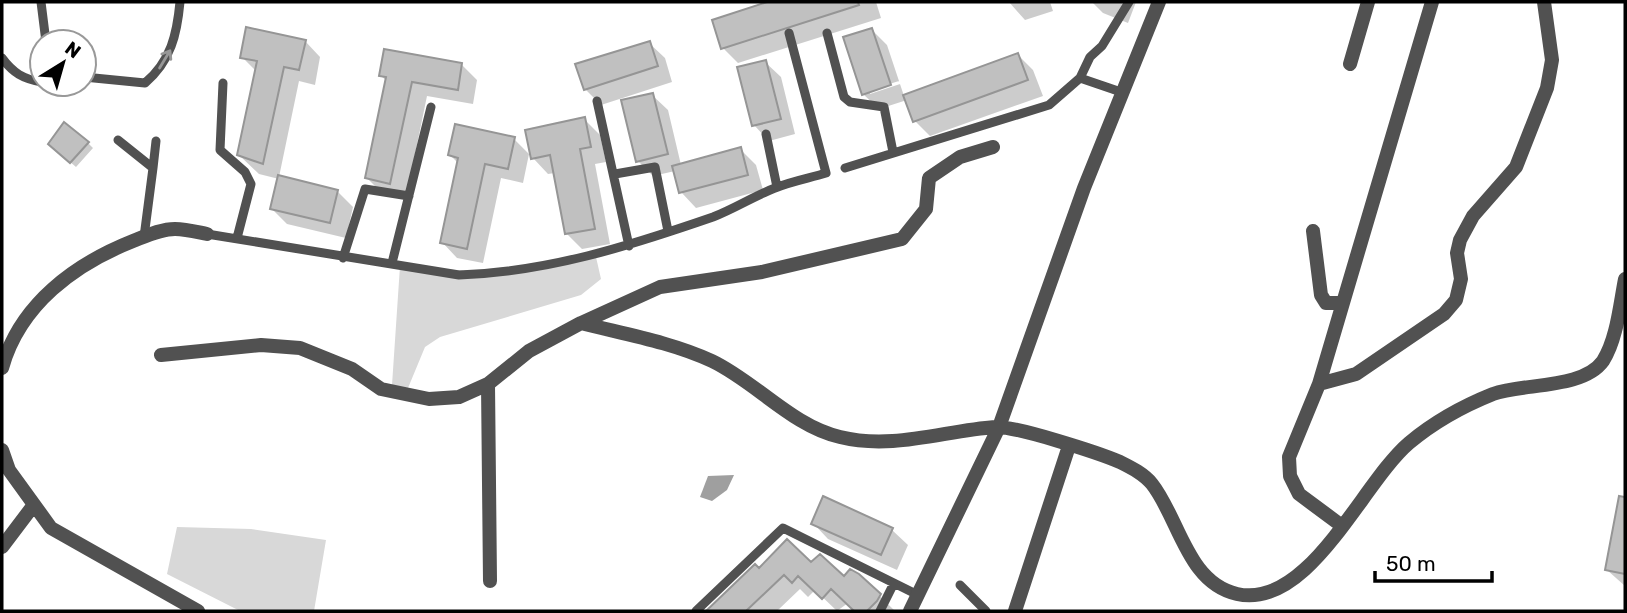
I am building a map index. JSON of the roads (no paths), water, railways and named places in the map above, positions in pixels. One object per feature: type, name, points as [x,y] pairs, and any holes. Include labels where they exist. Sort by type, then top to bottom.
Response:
[{"type":"street","points":[[910,611],[957,519],[999,427],[1121,92],[1159,2]]},
{"type":"street","points":[[1350,64],[1368,2]]},
{"type":"street","points":[[1342,526],[1299,494],[1288,467],[1289,457],[1320,384],[1341,303],[1432,2]]},
{"type":"street","points":[[1320,384],[1356,374],[1444,314],[1456,299],[1461,279],[1457,253],[1460,240],[1473,216],[1516,167],[1547,88],[1552,60],[1544,2]]},
{"type":"street","points":[[161,355],[261,345],[300,348],[352,369],[381,389],[429,399],[459,397],[488,384],[529,351],[660,286],[762,272],[902,239],[926,209],[929,178],[960,157],[993,146]]},
{"type":"street","points":[[2,368],[10,342],[54,285],[98,255],[144,237],[174,229],[207,234]]},
{"type":"street","points":[[1313,231],[1321,295],[1326,303],[1341,303]]},
{"type":"street","points":[[581,323],[712,362],[806,423],[839,437],[880,442],[999,427],[1116,460],[1138,472],[1152,484],[1202,572],[1219,588],[1237,594],[1261,596],[1281,589],[1308,567],[1342,526],[1384,466],[1416,437],[1447,416],[1496,393],[1563,381],[1595,369],[1608,350],[1625,281]]},
{"type":"street","points":[[488,384],[490,581]]},
{"type":"street","points":[[1015,611],[1069,446]]},
{"type":"street","points":[[2,450],[9,470],[51,528],[175,606],[198,611]]},
{"type":"street","points":[[2,547],[33,506]]},
{"type":"lane","points":[[41,2],[44,28]]},
{"type":"lane","points":[[98,78],[145,83],[155,74],[171,49],[177,33],[180,2]]},
{"type":"lane","points":[[845,168],[1049,105],[1080,78],[1090,57],[1102,46],[1129,2]]},
{"type":"lane","points":[[207,234],[459,275],[501,273],[590,257],[629,246],[715,216],[777,187],[826,173],[789,33]]},
{"type":"lane","points":[[827,33],[844,97],[850,102],[884,107],[893,152]]},
{"type":"lane","points":[[2,58],[13,72],[28,80]]},
{"type":"lane","points":[[1080,78],[1121,92]]},
{"type":"lane","points":[[223,83],[220,150],[245,172],[251,184],[237,238]]},
{"type":"lane","points":[[597,100],[629,246]]},
{"type":"lane","points":[[392,264],[431,107]]},
{"type":"lane","points":[[766,134],[777,187]]},
{"type":"lane","points":[[118,140],[153,168]]},
{"type":"lane","points":[[144,237],[156,141]]},
{"type":"lane","points":[[615,174],[655,167],[668,231]]},
{"type":"lane","points":[[343,258],[365,188],[409,196]]},
{"type":"lane","points":[[696,611],[783,528],[918,595]]},
{"type":"lane","points":[[880,611],[894,583]]},
{"type":"lane","points":[[960,585],[986,611]]}]
